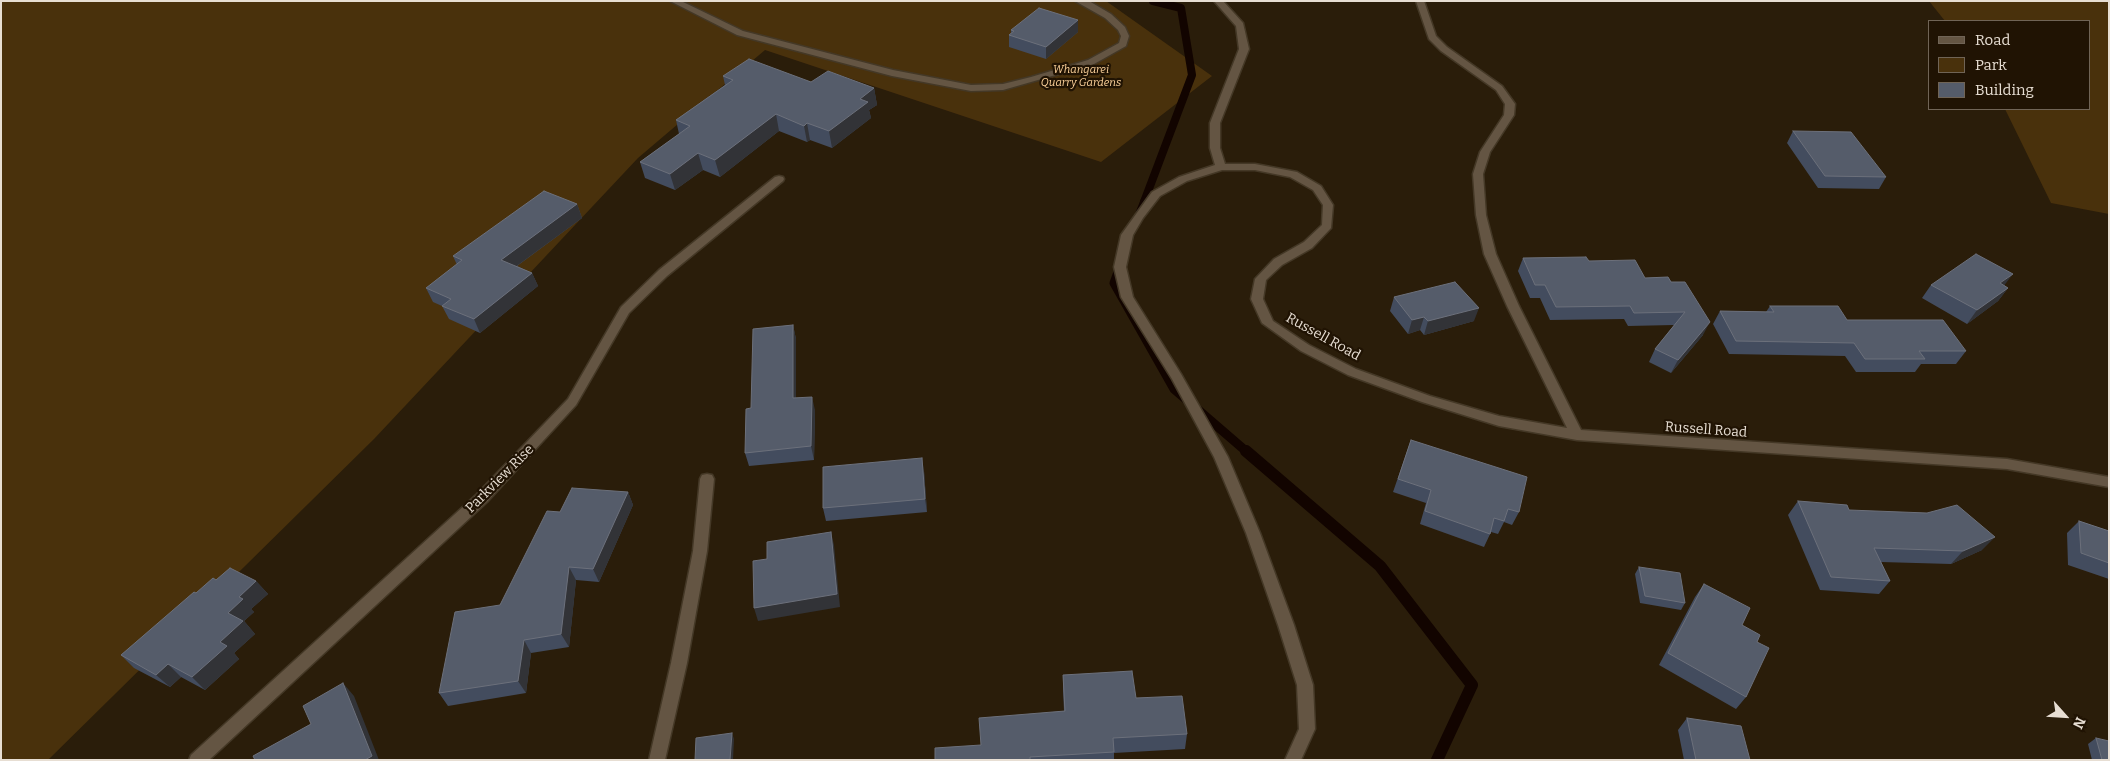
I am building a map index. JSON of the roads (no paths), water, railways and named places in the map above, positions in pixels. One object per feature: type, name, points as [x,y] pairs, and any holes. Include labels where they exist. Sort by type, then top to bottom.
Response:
[{"type":"street","points":[[674,1],[740,33],[892,73],[971,88],[1003,87],[1034,80],[1090,62],[1123,44],[1125,36],[1122,29],[1108,16],[1079,1]]},
{"type":"street","points":[[1218,1],[1240,25],[1244,49],[1215,123],[1215,148],[1221,167]]},
{"type":"street","points":[[1420,1],[1432,37],[1499,88],[1510,104],[1509,116],[1485,152],[1478,174],[1481,215],[1490,254],[1513,306],[1577,435]]},
{"type":"street","name":"Russell Road","points":[[1293,760],[1307,729],[1305,685],[1286,625],[1253,533],[1221,457],[1177,377],[1127,297],[1120,267],[1127,235],[1156,194],[1184,179],[1221,167],[1255,166],[1293,174],[1317,188],[1328,204],[1327,226],[1308,246],[1278,262],[1261,279],[1257,299],[1268,323],[1305,348],[1352,372],[1426,399],[1499,421],[1577,435],[1732,448],[2007,464],[2109,482]]},
{"type":"street","name":"Parkview Rise","points":[[197,760],[482,498],[572,402],[625,310],[663,273],[779,179]]},
{"type":"street","points":[[657,760],[679,663],[700,551],[707,479]]},
{"type":"waterway","points":[[1144,202],[1192,75],[1181,8],[1153,1]]},
{"type":"waterway","points":[[1139,216],[1145,201]]},
{"type":"waterway","points":[[1121,264],[1114,283],[1174,389],[1247,452]]},
{"type":"waterway","points":[[1246,451],[1380,566],[1472,685],[1437,760]]},
{"type":"park label","name":"Whangarei Quarry Gardens","points":[[1081,76]]}]
